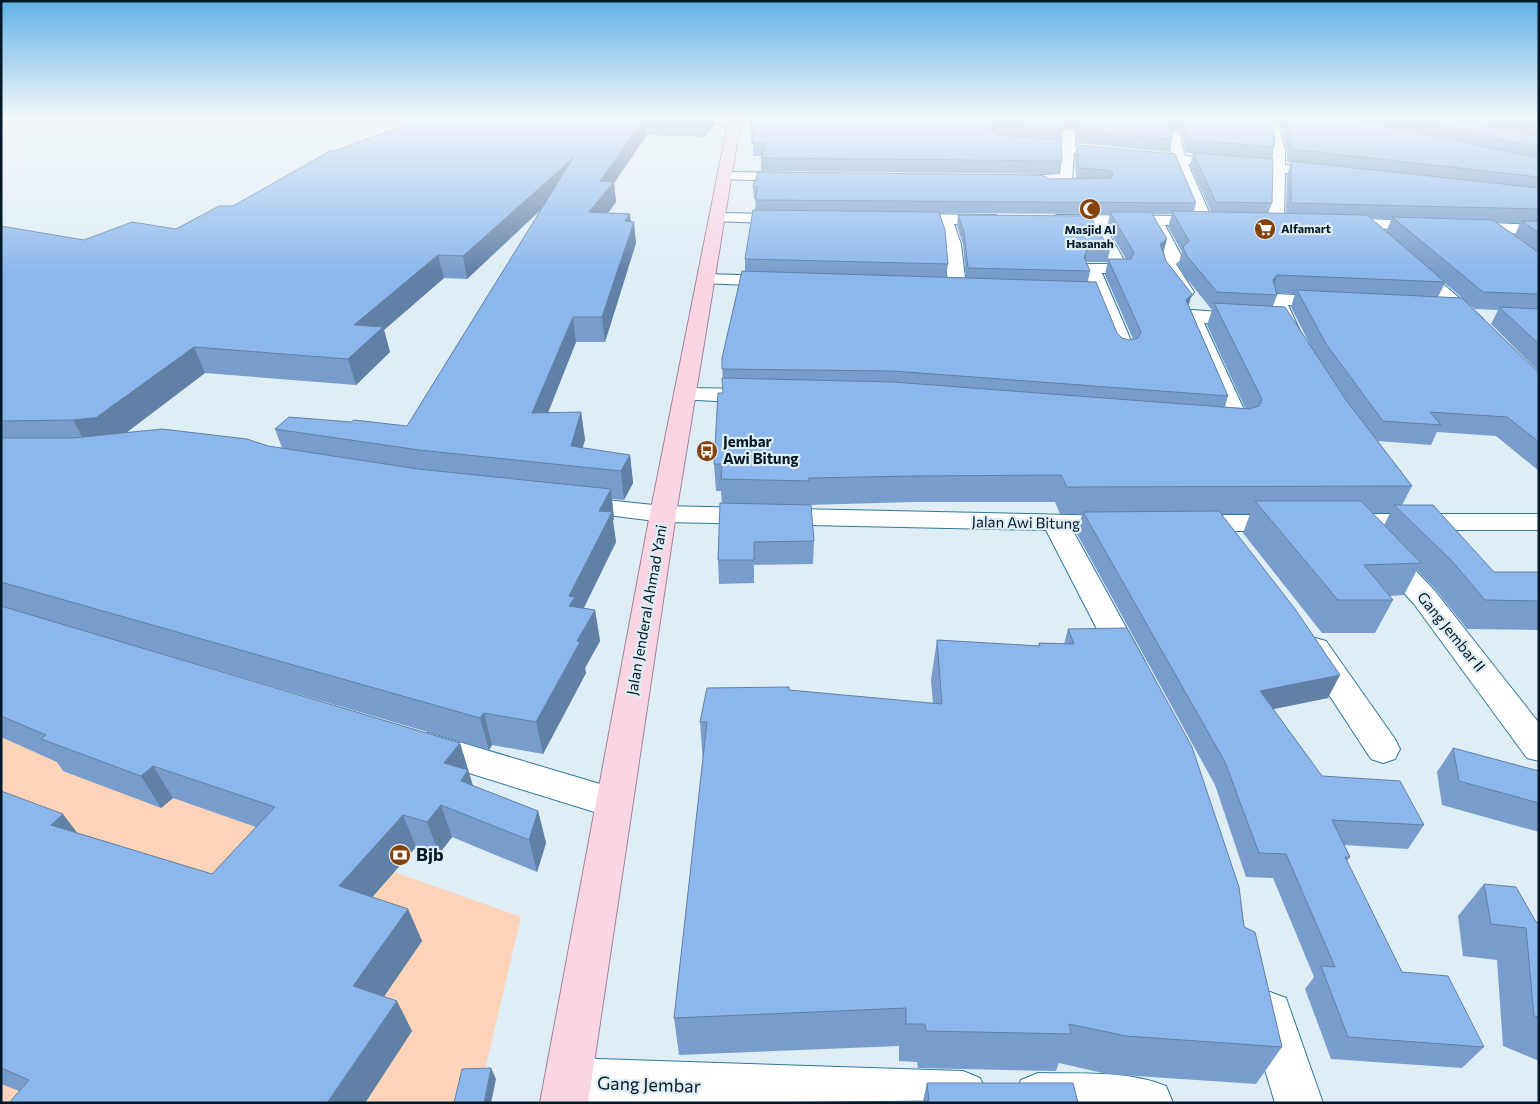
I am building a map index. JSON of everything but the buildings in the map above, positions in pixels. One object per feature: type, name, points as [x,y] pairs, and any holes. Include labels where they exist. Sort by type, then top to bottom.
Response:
[{"type":"main road","name":"Jalan Jenderal Ahmad Yani","points":[[566,1092],[663,514],[725,170]]},
{"type":"street","points":[[1066,170],[1066,179],[1012,181],[1082,184]]},
{"type":"street","points":[[1183,170],[1205,221]]},
{"type":"street","points":[[1276,222],[1279,170]]},
{"type":"street","points":[[1300,170],[1338,174]]},
{"type":"street","points":[[723,180],[804,180]]},
{"type":"street","points":[[717,218],[806,219]]},
{"type":"street","points":[[886,219],[1014,220]]},
{"type":"street","points":[[945,220],[953,244],[957,286]]},
{"type":"street","points":[[1044,220],[1223,221]]},
{"type":"street","points":[[1094,220],[1121,269],[1091,268],[1125,350]]},
{"type":"street","points":[[1154,220],[1175,259],[1166,260],[1172,276],[1204,317]]},
{"type":"street","points":[[1258,222],[1296,222]]},
{"type":"street","points":[[1325,223],[1539,230]]},
{"type":"street","points":[[1364,224],[1387,244]]},
{"type":"street","points":[[1490,228],[1515,246]]},
{"type":"street","points":[[1401,256],[1473,314],[1490,337]]},
{"type":"street","points":[[706,278],[793,281]]},
{"type":"street","points":[[938,286],[976,287]]},
{"type":"street","points":[[1044,289],[1101,291]]},
{"type":"street","points":[[1302,353],[1285,323],[1277,299],[1355,303]]},
{"type":"street","points":[[1432,307],[1473,314]]},
{"type":"street","points":[[1201,422],[1240,425],[1192,316],[1285,323]]},
{"type":"street","points":[[685,394],[778,396]]},
{"type":"street","name":"Jalan Awi Bitung","points":[[556,502],[663,514],[1056,524],[1142,524]]},
{"type":"street","points":[[1405,502],[1422,522]]},
{"type":"street","name":"Gang Jembar II","points":[[1328,522],[1424,597],[1539,748]]},
{"type":"street","points":[[1171,523],[1422,522],[1536,524]]},
{"type":"street","points":[[1219,523],[1243,554]]},
{"type":"street","points":[[1056,524],[1143,689]]},
{"type":"street","points":[[1297,624],[1383,749]]},
{"type":"street","points":[[397,738],[614,803]]},
{"type":"street","points":[[1259,982],[1299,1103]]},
{"type":"street","name":"Gang Jembar","points":[[566,1092],[855,1093],[1149,1103]]},
{"type":"shaded area","points":[[1,733],[521,917],[477,1103],[1,1103]]},
{"type":"place","name":"Masjid Al Hasanah","points":[[1090,209]]},
{"type":"place","name":"Alfamart","points":[[1265,229]]},
{"type":"place","name":"Jembar Awi Bitung","points":[[707,451]]},
{"type":"place","name":"Bjb","points":[[400,855]]}]
